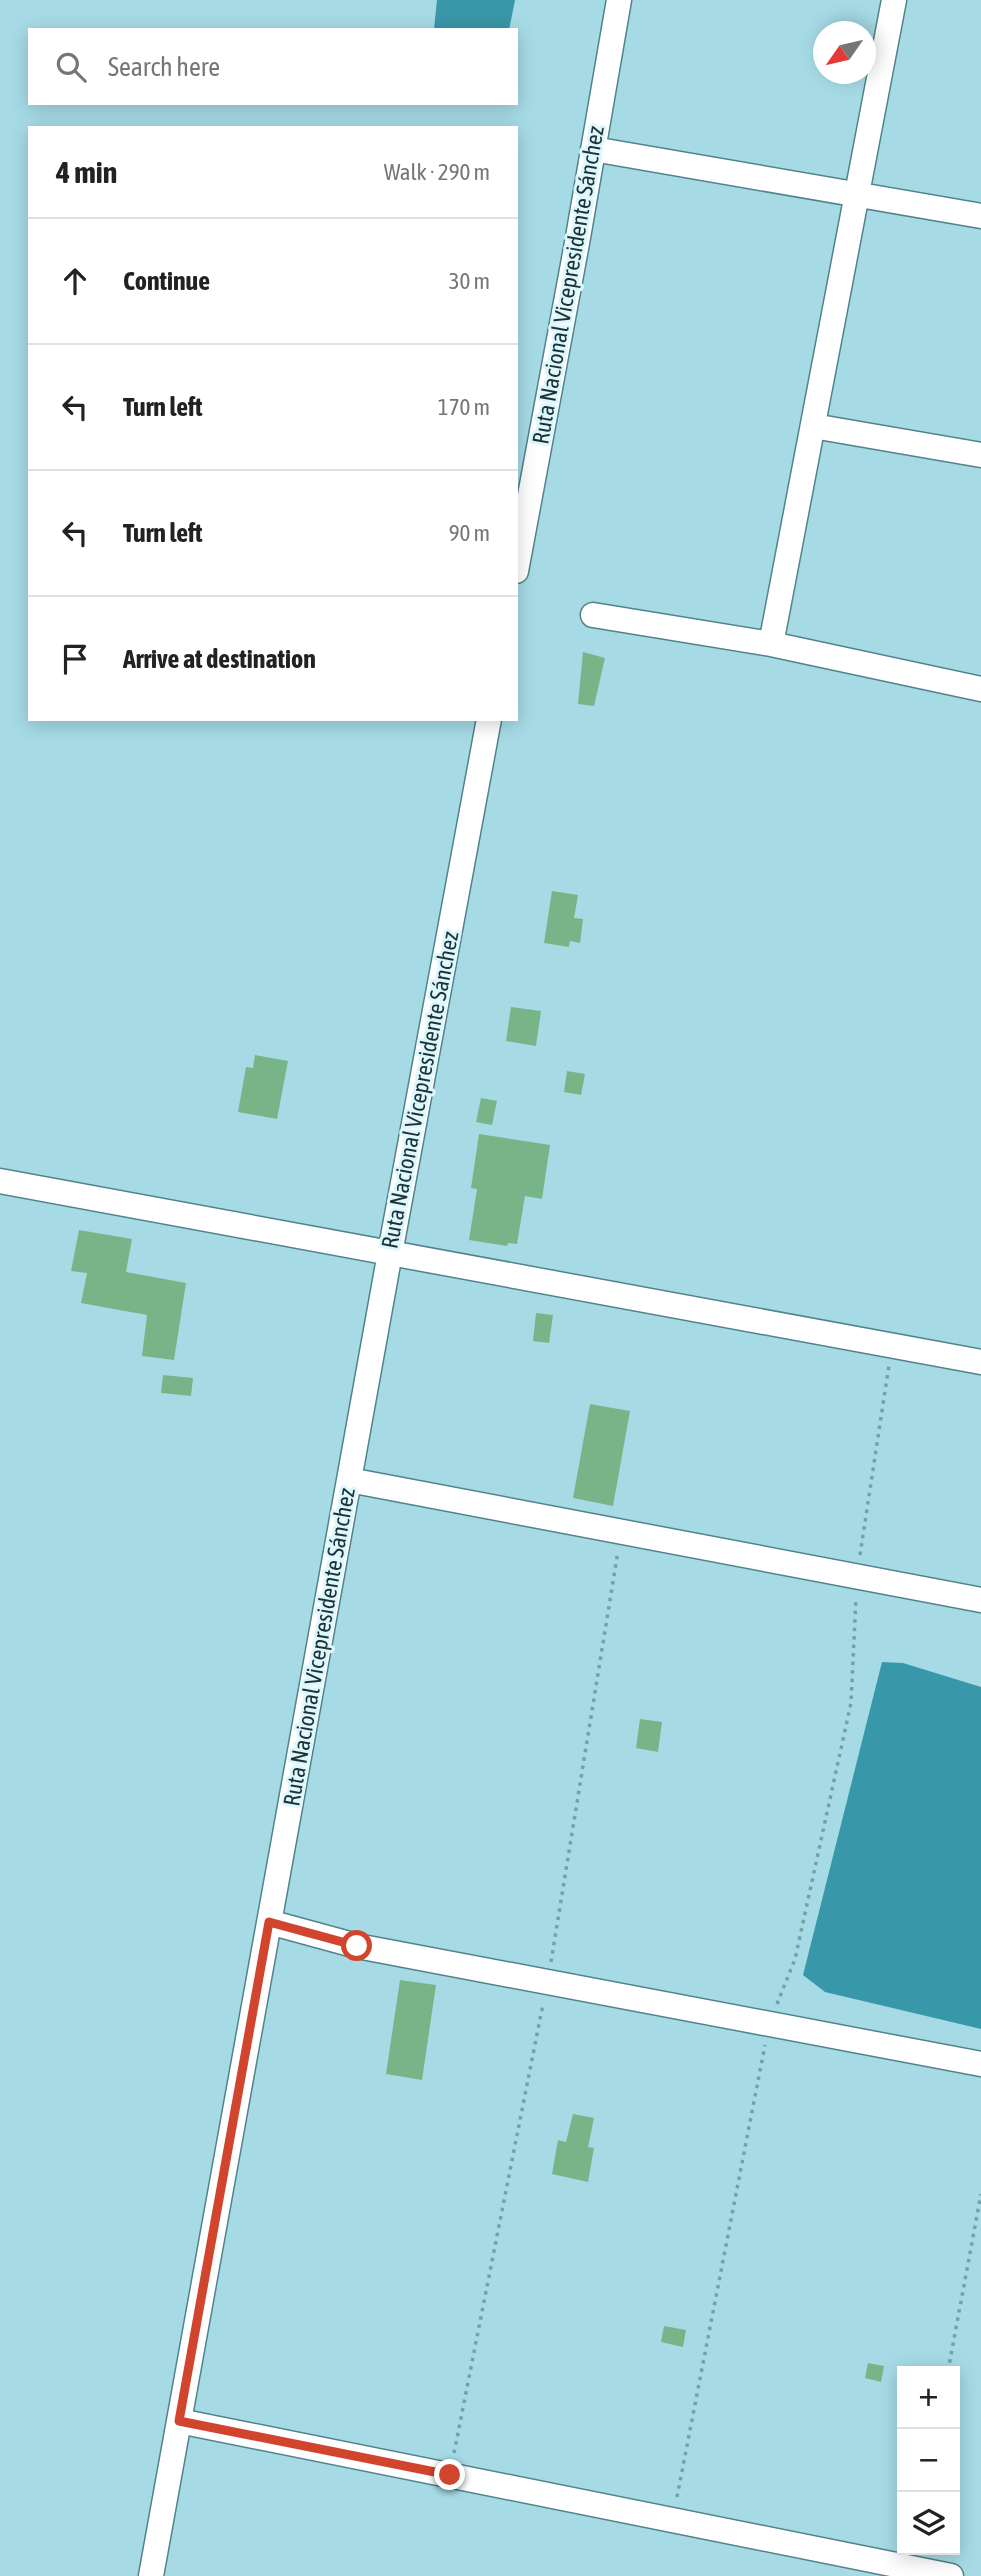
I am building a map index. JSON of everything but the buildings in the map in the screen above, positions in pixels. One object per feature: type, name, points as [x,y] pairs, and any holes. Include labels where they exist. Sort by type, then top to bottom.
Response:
[{"type":"street","name":"Ruta Nacional Vicepresidente Sánchez","points":[[518,560],[619,0]]},
{"type":"street","points":[[771,644],[894,0]]},
{"type":"street","points":[[593,149],[981,216]]},
{"type":"street","points":[[813,426],[981,455]]},
{"type":"street","points":[[593,615],[771,644],[981,689]]},
{"type":"street","name":"Ruta Nacional Vicepresidente Sánchez","points":[[151,2576],[489,721]]},
{"type":"street","points":[[0,1181],[981,1362]]},
{"type":"street","points":[[349,1480],[981,1600]]},
{"type":"street","points":[[269,1922],[357,1946],[981,2064]]},
{"type":"street","points":[[179,2421],[951,2576]]},
{"type":"path","points":[[857,1577],[892,1345]]},
{"type":"path","points":[[949,2366],[981,2194]]},
{"type":"water","points":[[437,0],[515,0],[509,28],[434,28]]},
{"type":"water","points":[[882,1662],[903,1663],[981,1687],[981,2029],[825,1992],[803,1975]]},
{"type":"route","points":[[357,1946],[269,1922],[179,2421],[450,2475]]}]
